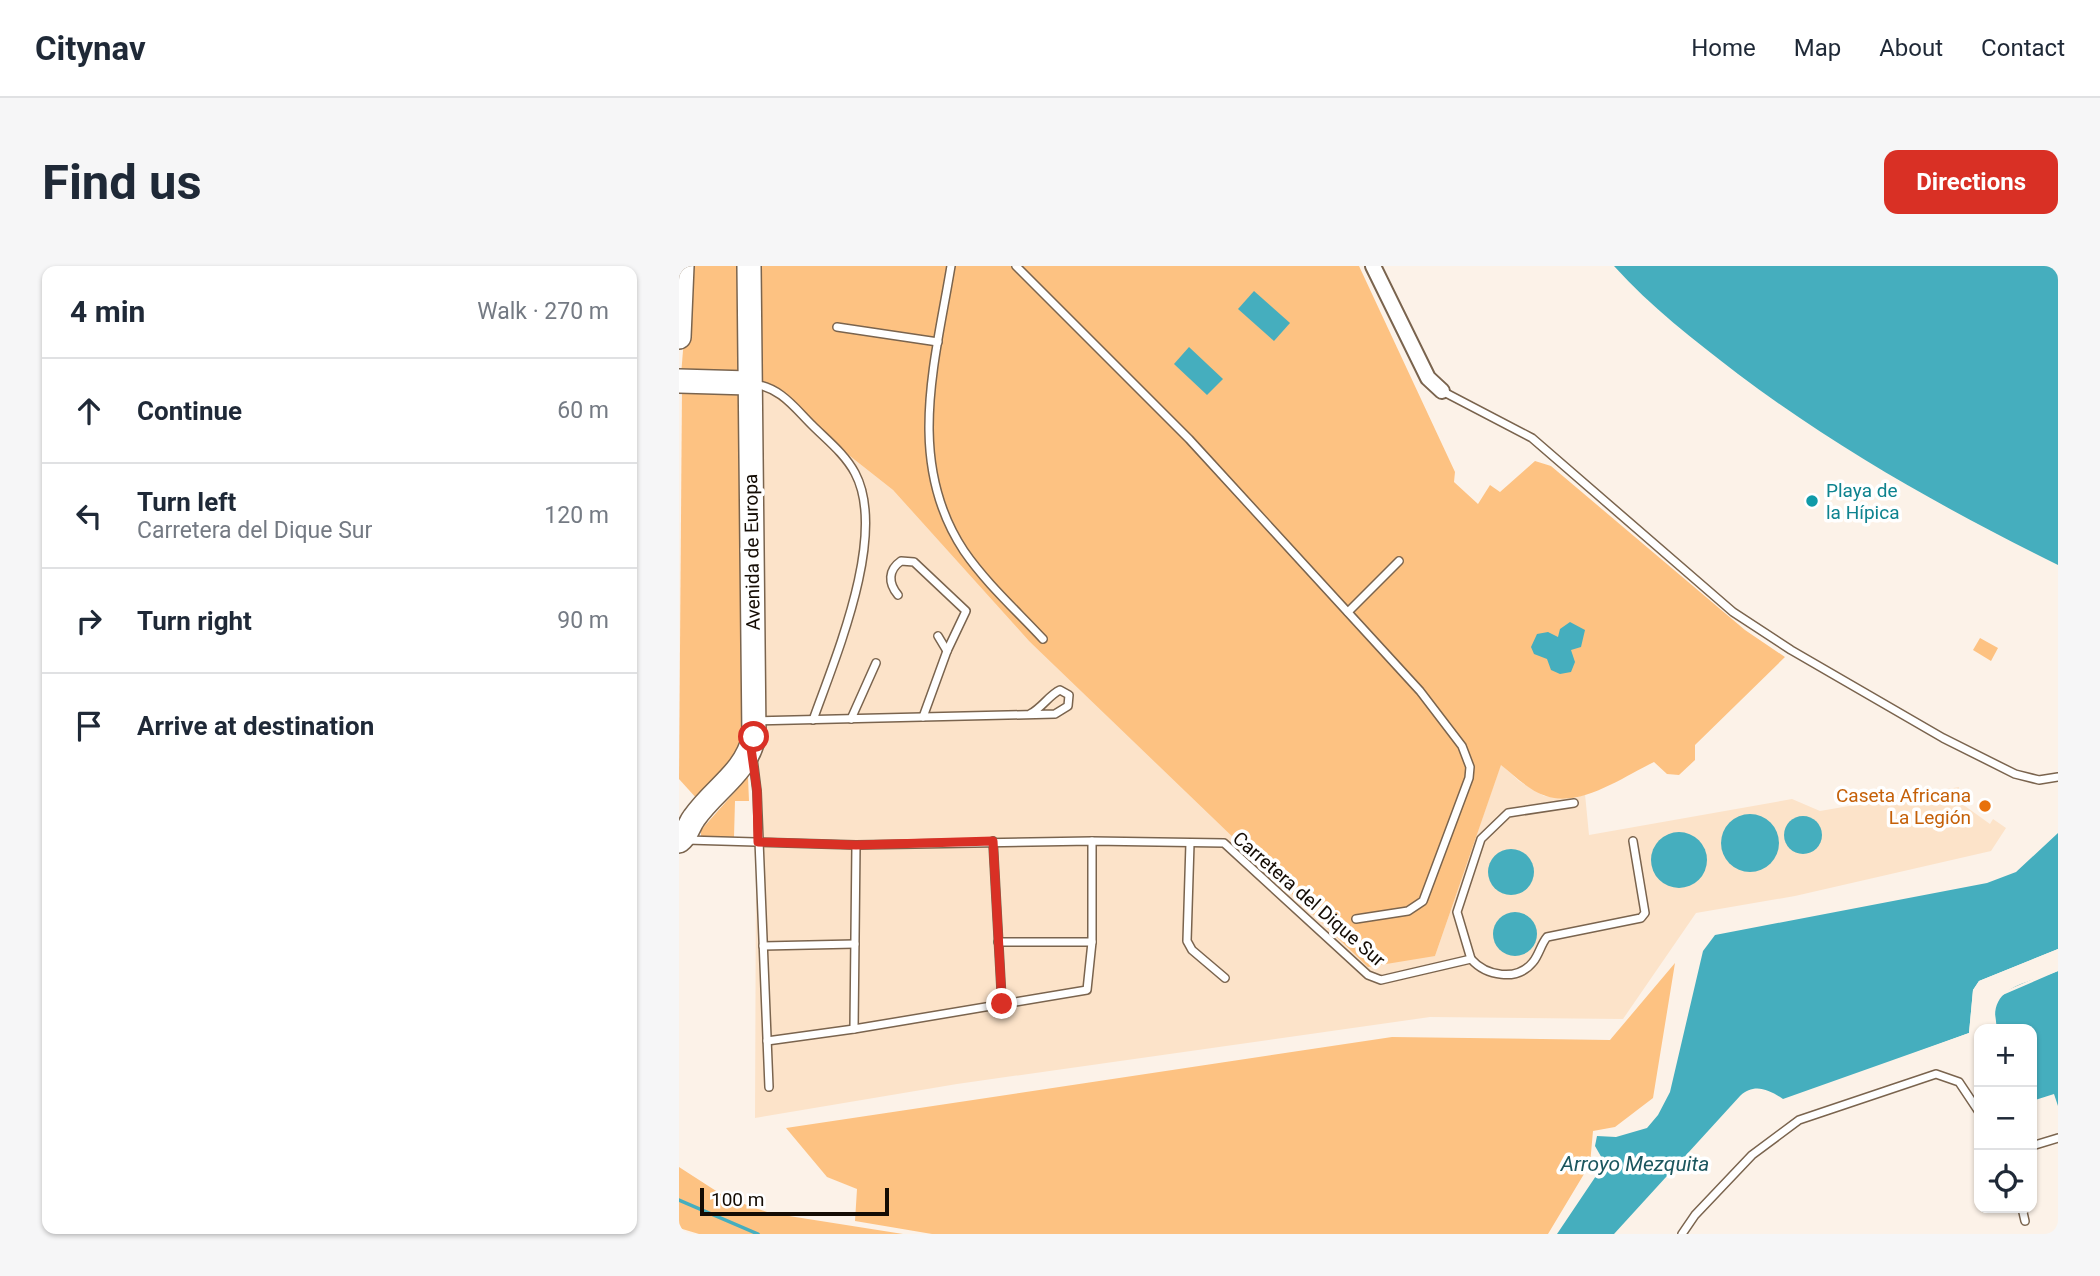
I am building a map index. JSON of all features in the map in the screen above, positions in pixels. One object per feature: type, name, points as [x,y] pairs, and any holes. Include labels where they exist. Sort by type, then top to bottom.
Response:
[{"type":"main road","points":[[679,337],[682,266]]},
{"type":"main road","name":"Avenida de Europa","points":[[680,840],[695,818],[729,783],[751,748],[754,721],[749,266]]},
{"type":"main road","points":[[679,381],[749,383]]},
{"type":"street","points":[[1374,266],[1428,377],[1442,391]]},
{"type":"lane","points":[[951,266],[927,428],[933,480],[953,533],[968,556],[1043,639]]},
{"type":"lane","points":[[1016,266],[1189,439],[1420,691],[1462,746],[1470,767],[1465,791],[1423,901],[1408,911],[1356,919]]},
{"type":"lane","points":[[837,327],[938,342]]},
{"type":"lane","points":[[749,383],[769,387],[782,394],[845,459],[855,472],[864,503],[855,597],[813,720]]},
{"type":"lane","points":[[1442,391],[1532,438],[1733,612],[1791,650],[1943,737],[2015,774],[2039,780],[2058,777]]},
{"type":"lane","points":[[898,595],[890,576],[896,565],[908,561],[919,566],[964,608],[965,619],[947,651],[923,717]]},
{"type":"lane","points":[[1348,612],[1399,561]]},
{"type":"lane","points":[[938,636],[947,651]]},
{"type":"lane","points":[[851,719],[876,663]]},
{"type":"lane","points":[[754,721],[813,720],[1030,714],[1060,713],[1068,706],[1069,695],[1065,691],[1055,692],[1042,707],[1030,714]]},
{"type":"lane","points":[[751,748],[757,791],[769,1087]]},
{"type":"lane","points":[[1574,803],[1508,813],[1481,839],[1457,912],[1471,960],[1485,972],[1516,973],[1534,961],[1547,937],[1643,917],[1645,913],[1633,841]]},
{"type":"lane","name":"Carretera del Dique Sur","points":[[680,840],[856,845],[993,841],[1228,845],[1374,978],[1388,979],[1471,960]]},
{"type":"lane","points":[[993,841],[1002,1004]]},
{"type":"lane","points":[[767,1041],[1087,990],[1092,942],[1092,841]]},
{"type":"lane","points":[[1190,843],[1187,941],[1192,950],[1225,978]]},
{"type":"lane","points":[[854,1029],[856,845]]},
{"type":"lane","points":[[998,942],[1092,942]]},
{"type":"lane","points":[[763,946],[855,944]]},
{"type":"lane","points":[[1682,1234],[1695,1215],[1752,1155],[1799,1120],[1936,1074],[1959,1082],[1974,1104]]},
{"type":"lane","points":[[2037,1144],[2058,1138]]},
{"type":"lane","points":[[2023,1213],[2025,1221]]},
{"type":"shaded area","points":[[690,266],[743,266],[740,376],[681,375]]},
{"type":"shaded area","points":[[758,266],[1359,266],[1455,472],[1454,482],[1478,504],[1490,485],[1500,492],[1535,461],[1551,466],[1745,630],[1785,657],[1695,745],[1695,760],[1679,775],[1667,774],[1654,762],[1601,789],[1573,798],[1559,799],[1533,790],[1501,765],[1435,956],[1368,967],[1029,641],[893,490],[761,386]]},
{"type":"shaded area","points":[[761,386],[893,490],[1029,641],[1435,956],[1501,764],[1519,781],[1544,796],[1571,800],[1585,794],[1589,835],[1792,799],[1820,811],[1959,787],[1958,801],[1990,824],[1993,819],[2006,828],[1991,851],[1795,896],[1696,913],[1623,1019],[1430,1017],[957,1084],[755,1118],[758,390]]},
{"type":"shaded area","points":[[682,389],[741,392],[745,743],[698,800],[679,779]]},
{"type":"shaded area","points":[[1980,638],[1998,648],[1991,661],[1973,650]]},
{"type":"shaded area","points":[[748,777],[749,801],[735,801],[734,837],[701,836],[701,830]]},
{"type":"shaded area","points":[[1675,963],[1653,1098],[1615,1127],[1593,1131],[1590,1164],[1548,1234],[932,1234],[855,1221],[857,1189],[827,1177],[786,1128],[1392,1037],[1610,1040]]},
{"type":"shaded area","points":[[679,1167],[727,1198],[770,1213],[903,1234],[699,1234],[679,1228]]},
{"type":"water","points":[[1614,266],[2058,266],[2058,565],[1893,477],[1776,402],[1689,336]]},
{"type":"water","points":[[1254,291],[1290,323],[1274,341],[1238,309]]},
{"type":"water","points":[[1189,347],[1223,379],[1207,395],[1174,364]]},
{"type":"water","points":[[1570,622],[1585,630],[1581,647],[1571,650],[1575,662],[1571,672],[1560,674],[1551,670],[1547,659],[1534,654],[1531,647],[1537,634],[1548,632],[1558,637],[1560,629]]},
{"type":"water","points":[[1750,814],[1761,816],[1774,827],[1779,843],[1777,854],[1766,867],[1750,872],[1739,870],[1726,859],[1721,843],[1723,832],[1734,819]]},
{"type":"water","points":[[1803,816],[1817,821],[1822,835],[1817,849],[1803,854],[1789,849],[1784,835],[1789,821]]},
{"type":"water","points":[[1674,832],[1684,832],[1699,840],[1705,849],[1705,871],[1699,880],[1684,888],[1674,888],[1656,876],[1651,865],[1651,855],[1663,837]]},
{"type":"water","points":[[2058,833],[2058,949],[1979,981],[1973,990],[1969,1033],[1783,1099],[1761,1089],[1745,1092],[1614,1234],[1557,1234],[1602,1167],[1603,1160],[1595,1146],[1597,1136],[1616,1137],[1647,1128],[1658,1115],[1670,1092],[1703,951],[1715,935],[1987,883],[2016,872]]},
{"type":"water","points":[[1511,849],[1527,856],[1534,872],[1527,888],[1511,895],[1495,888],[1488,872],[1495,856]]},
{"type":"water","points":[[1515,912],[1531,918],[1537,934],[1531,950],[1515,956],[1499,950],[1493,934],[1499,918]]},
{"type":"water","points":[[2058,971],[2058,1106],[2054,1094],[2037,1099],[2037,1024],[1996,1024],[1997,1004],[2003,995],[2022,984]]},
{"type":"pier","points":[[2058,949],[2058,952],[1981,984],[1976,991],[1971,1036],[1781,1102],[1969,1033],[1973,990],[1979,981]]},
{"type":"pier","points":[[2058,968],[2058,971],[1998,997],[1994,1007],[1996,1024],[1993,1024],[1991,1006],[1996,995]]},
{"type":"waterway","name":"Arroyo Mezquita","points":[[679,1200],[758,1234]]},
{"type":"place","name":"Playa de la Hípica","points":[[1812,501]]},
{"type":"place","name":"Caseta Africana La Legión","points":[[1985,806]]},
{"type":"route","points":[[754,737],[751,748],[757,791],[758,842],[856,845],[993,841],[1002,1004]]}]
